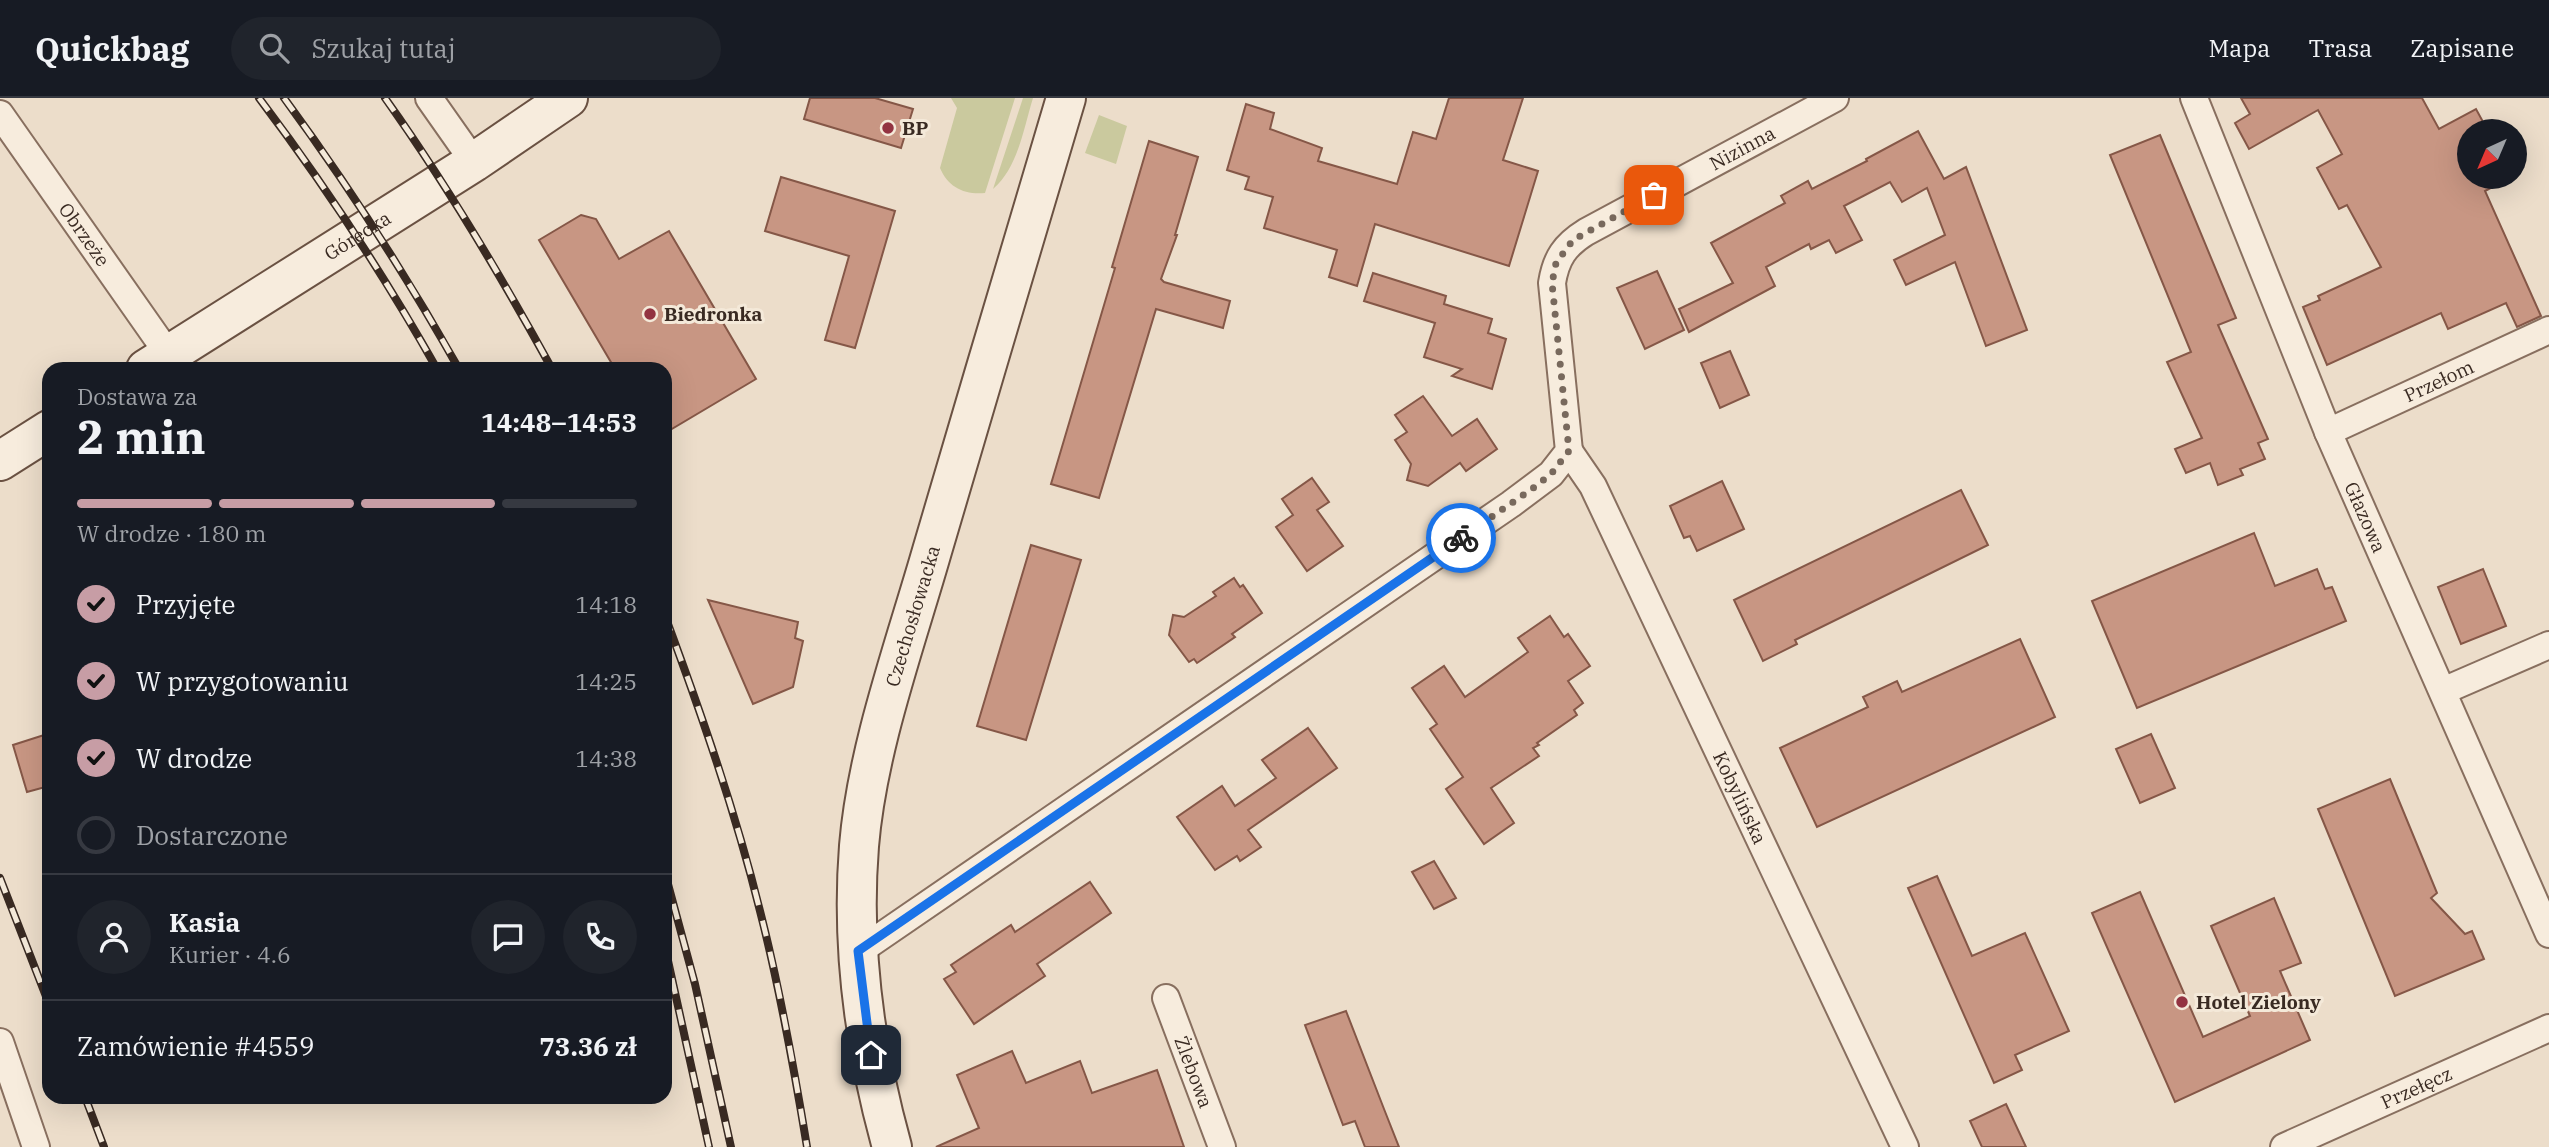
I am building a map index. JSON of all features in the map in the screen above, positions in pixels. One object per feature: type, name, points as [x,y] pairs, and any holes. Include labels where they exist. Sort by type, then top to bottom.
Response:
[{"type":"street","points":[[429,98],[474,162]]},
{"type":"street","name":"Górecka","points":[[157,362],[474,162],[568,98]]},
{"type":"street","name":"Czechosłowacka","points":[[892,1147],[876,1082],[858,951],[859,844],[872,769],[901,659],[1066,98]]},
{"type":"street","name":"Nizinna","points":[[1569,451],[1552,283],[1556,263],[1563,250],[1586,232],[1835,98]]},
{"type":"street","name":"Głazowa","points":[[2194,98],[2328,432],[2549,934]]},
{"type":"street","name":"Obrzeże","points":[[0,114],[157,362]]},
{"type":"street","name":"Przełom","points":[[2328,432],[2549,330]]},
{"type":"street","points":[[0,461],[42,434]]},
{"type":"street","points":[[858,951],[1532,489],[1551,474],[1569,451]]},
{"type":"street","name":"Kobylińska","points":[[1569,451],[1593,486],[1905,1147]]},
{"type":"street","points":[[2443,691],[2549,645]]},
{"type":"street","name":"Żlebowa","points":[[1166,998],[1222,1147]]},
{"type":"street","name":"Przełęcz","points":[[2284,1147],[2549,1028]]},
{"type":"street","points":[[0,1042],[36,1147]]},
{"type":"green space","points":[[951,98],[1015,98],[985,193],[970,193],[952,185],[940,168],[957,108]]},
{"type":"green space","points":[[1023,98],[1033,98],[1019,146],[1009,170],[993,189]]},
{"type":"green space","points":[[1099,115],[1127,126],[1116,164],[1085,153]]},
{"type":"building","points":[[810,98],[875,98],[913,109],[901,148],[804,119]]},
{"type":"building","points":[[1449,98],[1523,98],[1503,160],[1538,171],[1509,266],[1375,224],[1357,286],[1329,277],[1337,250],[1264,228],[1273,197],[1245,189],[1249,177],[1227,170],[1246,104],[1274,113],[1270,129],[1322,148],[1318,161],[1397,184],[1413,132],[1436,139]]},
{"type":"building","points":[[2241,98],[2422,98],[2439,129],[2457,119],[2457,189],[2489,189],[2485,191],[2541,316],[2517,327],[2506,303],[2448,329],[2441,313],[2327,365],[2303,307],[2320,300],[2318,296],[2381,267],[2347,205],[2339,209],[2317,168],[2342,154],[2318,110],[2249,149],[2235,123],[2250,114]]},
{"type":"building","points":[[2476,109],[2481,119],[2458,119]]},
{"type":"building","points":[[1918,131],[1944,179],[1966,167],[2027,330],[1986,346],[1955,262],[1906,285],[1894,260],[1945,235],[1927,188],[1902,202],[1890,182],[1844,206],[1862,240],[1836,253],[1829,240],[1811,249],[1809,244],[1766,267],[1775,286],[1689,332],[1679,309],[1733,283],[1711,243],[1785,203],[1781,196],[1808,181],[1812,189]]},
{"type":"building","points":[[2160,135],[2236,318],[2218,325],[2268,439],[2258,443],[2265,459],[2240,469],[2243,475],[2218,485],[2210,463],[2186,473],[2175,449],[2202,438],[2167,362],[2191,352],[2110,155]]},
{"type":"building","points":[[1149,141],[1198,157],[1177,235],[1161,279],[1230,301],[1223,328],[1156,309],[1099,498],[1051,484],[1115,268],[1112,267]]},
{"type":"building","points":[[781,177],[895,211],[855,348],[825,340],[849,256],[765,231]]},
{"type":"building","name":"Biedronka","points":[[581,215],[596,219],[619,259],[669,231],[756,379],[672,429],[672,362],[611,362],[539,240]]},
{"type":"building","points":[[1657,271],[1684,330],[1645,349],[1617,288]]},
{"type":"building","points":[[1373,273],[1446,296],[1444,304],[1492,319],[1488,333],[1506,339],[1492,389],[1452,376],[1462,369],[1424,357],[1435,323],[1364,301]]},
{"type":"building","points":[[1730,351],[1749,395],[1720,408],[1701,363]]},
{"type":"building","points":[[1423,396],[1452,436],[1477,419],[1497,449],[1466,471],[1460,463],[1428,486],[1407,480],[1411,464],[1395,440],[1407,432],[1395,415]]},
{"type":"building","points":[[1312,478],[1329,502],[1317,510],[1343,546],[1307,571],[1276,527],[1293,515],[1282,499]]},
{"type":"building","points":[[1722,481],[1744,529],[1697,551],[1690,536],[1684,538],[1670,506]]},
{"type":"building","points":[[1961,490],[1988,545],[1795,640],[1797,644],[1763,661],[1734,600]]},
{"type":"building","points":[[2254,533],[2275,586],[2317,569],[2325,589],[2332,587],[2346,621],[2137,708],[2092,601]]},
{"type":"building","points":[[1031,545],[1081,560],[1026,740],[977,726]]},
{"type":"building","points":[[2483,569],[2506,626],[2461,644],[2438,587]]},
{"type":"building","points":[[1234,578],[1240,587],[1243,585],[1262,613],[1232,634],[1235,637],[1197,663],[1194,659],[1189,662],[1169,635],[1173,615],[1184,617],[1216,596],[1213,592]]},
{"type":"building","points":[[708,600],[798,622],[795,638],[803,641],[793,687],[753,704]]},
{"type":"building","points":[[1550,616],[1564,637],[1568,634],[1590,666],[1568,681],[1583,703],[1574,710],[1577,715],[1537,743],[1539,745],[1533,748],[1539,756],[1491,788],[1514,823],[1484,844],[1446,789],[1463,777],[1430,729],[1437,724],[1412,688],[1444,666],[1465,697],[1528,652],[1518,638]]},
{"type":"building","points":[[2020,639],[2055,717],[1817,827],[1780,748],[1868,707],[1863,697],[1897,681],[1902,692]]},
{"type":"building","points":[[1308,728],[1337,768],[1248,830],[1261,847],[1240,861],[1237,856],[1215,870],[1177,817],[1222,786],[1235,806],[1276,778],[1262,760]]},
{"type":"building","points":[[2151,734],[2175,788],[2140,803],[2116,749]]},
{"type":"building","points":[[42,736],[42,788],[27,792],[13,745]]},
{"type":"building","points":[[2390,779],[2437,893],[2431,898],[2465,934],[2472,931],[2484,959],[2395,996],[2318,809]]},
{"type":"building","points":[[1434,861],[1456,898],[1434,909],[1412,872]]},
{"type":"building","points":[[1937,876],[1972,956],[2025,933],[2069,1031],[2015,1055],[2022,1070],[1994,1083],[1908,888]]},
{"type":"building","points":[[1090,882],[1111,913],[1037,964],[1045,976],[974,1024],[944,979],[956,972],[951,965],[1011,925],[1015,932]]},
{"type":"building","points":[[2140,892],[2203,1037],[2250,1016],[2211,926],[2274,898],[2301,963],[2280,971],[2310,1040],[2175,1102],[2092,913]]},
{"type":"building","points":[[1346,1011],[1399,1147],[1365,1147],[1355,1121],[1343,1125],[1305,1025]]},
{"type":"building","points":[[1012,1051],[1026,1083],[1080,1061],[1092,1093],[1157,1070],[1184,1147],[936,1147],[979,1128],[957,1075]]},
{"type":"building","points":[[2006,1104],[2026,1147],[1982,1147],[1970,1121]]},
{"type":"railway","points":[[259,98],[352,230],[433,362]]},
{"type":"railway","points":[[284,98],[376,231],[455,362]]},
{"type":"railway","points":[[385,98],[473,231],[548,362]]},
{"type":"railway","points":[[672,635],[717,762],[750,873],[780,999],[807,1147]]},
{"type":"railway","points":[[0,878],[42,986]]},
{"type":"railway","points":[[672,899],[695,984],[731,1147]]},
{"type":"railway","points":[[672,979],[709,1147]]},
{"type":"railway","points":[[88,1104],[104,1147]]},
{"type":"way so far","points":[[1461,538],[1551,474],[1569,451],[1552,283],[1556,263],[1563,250],[1573,240],[1654,195]]},
{"type":"place","name":"BP","points":[[888,128]]},
{"type":"place","name":"Biedronka","points":[[650,314]]},
{"type":"place","name":"Hotel Zielony","points":[[2182,1002]]},
{"type":"route","points":[[871,1055],[858,951],[1461,538]]}]
